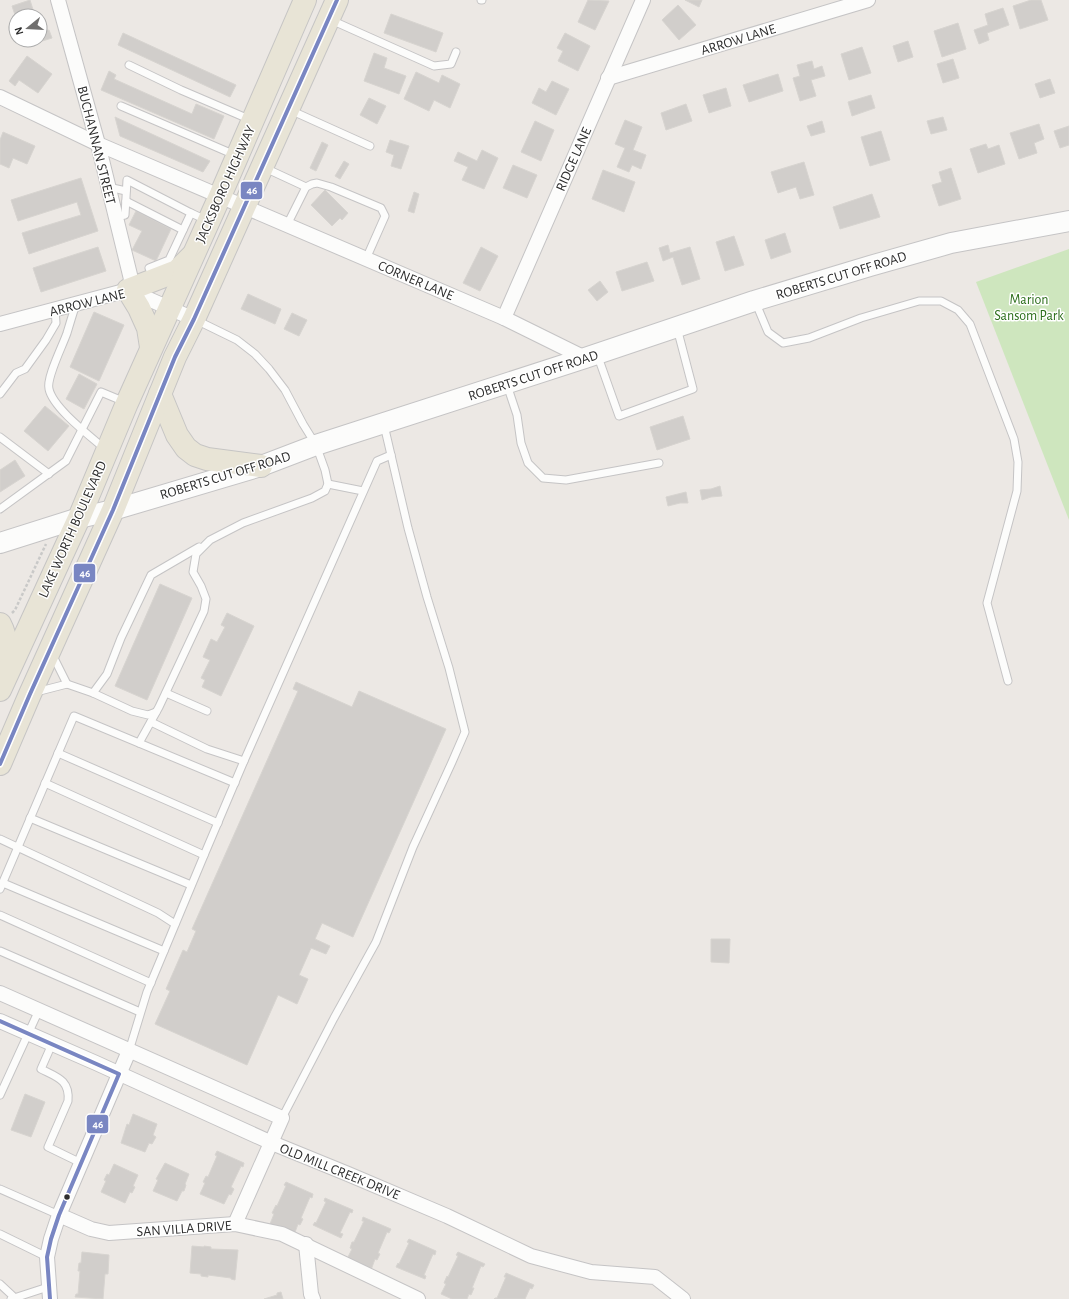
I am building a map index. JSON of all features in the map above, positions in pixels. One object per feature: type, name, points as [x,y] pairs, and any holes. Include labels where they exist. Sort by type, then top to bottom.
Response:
[{"type":"main road","name":"JACKSBORO HIGHWAY","points":[[147,357],[193,255],[200,217],[220,196],[305,0]]},
{"type":"main road","name":"JACKSBORO HIGHWAY","points":[[175,357],[194,319],[337,0]]},
{"type":"main road","points":[[147,357],[148,328],[139,308],[128,290],[177,270],[193,255]]},
{"type":"main road","name":"LAKE WORTH BOULEVARD","points":[[0,690],[79,518],[147,357]]},
{"type":"main road","name":"LAKE WORTH BOULEVARD","points":[[0,764],[113,510],[175,357]]},
{"type":"main road","points":[[160,394],[177,435],[186,448],[196,455],[207,459],[261,466]]},
{"type":"main road","points":[[0,671],[5,659],[6,645],[3,630],[5,619]]},
{"type":"street","name":"BUCHANNAN STREET","points":[[58,0],[98,144],[131,279],[128,290]]},
{"type":"street","name":"RIDGE LANE","points":[[504,318],[643,0]]},
{"type":"street","name":"ARROW LANE","points":[[608,78],[868,0]]},
{"type":"street","name":"CORNER LANE","points":[[0,97],[98,144],[591,356]]},
{"type":"street","name":"ROBERTS CUT OFF ROAD","points":[[0,543],[79,518],[113,510],[261,466],[316,445],[591,356],[754,301],[870,266],[951,243],[1069,221]]},
{"type":"street","name":"ARROW LANE","points":[[0,324],[128,290],[170,307],[194,319]]},
{"type":"street","points":[[0,993],[282,1118],[235,1224]]},
{"type":"street","name":"OLD MILL CREEK DRIVE","points":[[0,1021],[272,1143],[447,1216],[530,1256],[591,1272],[656,1277],[684,1299]]},
{"type":"street","points":[[49,1293],[47,1257],[51,1239],[59,1215],[129,1051]]},
{"type":"street","name":"SAN VILLA DRIVE","points":[[59,1215],[91,1229],[109,1233],[235,1224],[282,1234],[306,1244],[418,1299]]},
{"type":"street","points":[[306,1244],[311,1294],[313,1299]]},
{"type":"lane","points":[[329,20],[434,66],[451,64],[456,52]]},
{"type":"lane","points":[[129,65],[253,121]]},
{"type":"lane","points":[[121,106],[237,156]]},
{"type":"lane","points":[[288,109],[370,146]]},
{"type":"lane","points":[[262,167],[306,187]]},
{"type":"lane","points":[[115,217],[125,214],[127,180],[200,217],[183,230],[169,260],[149,268],[154,280]]},
{"type":"lane","points":[[287,226],[306,187],[317,183],[331,187],[381,208],[386,216],[366,259]]},
{"type":"lane","points":[[108,187],[126,191]]},
{"type":"lane","points":[[126,201],[183,230]]},
{"type":"lane","points":[[754,301],[768,332],[784,343],[809,338],[861,318],[920,301],[941,301],[958,310],[970,324],[1014,439],[1018,462],[1017,491],[987,603],[1008,681]]},
{"type":"lane","points":[[76,304],[53,370],[49,383],[49,389],[58,405],[82,430],[107,450]]},
{"type":"lane","points":[[0,394],[16,373],[25,369],[46,340],[56,324],[55,310]]},
{"type":"lane","points":[[93,693],[107,674],[121,638],[151,576],[210,540],[243,523],[312,498],[325,491],[328,484],[325,470],[316,445],[285,390],[269,368],[255,354],[237,340],[194,319]]},
{"type":"lane","points":[[591,356],[619,416],[693,389],[677,327]]},
{"type":"lane","points":[[506,383],[517,415],[521,443],[528,463],[543,478],[566,480],[659,463]]},
{"type":"lane","points":[[0,509],[66,462],[101,392],[127,403]]},
{"type":"lane","points":[[282,1118],[334,1018],[376,942],[413,847],[464,732],[449,668],[408,528],[384,423]]},
{"type":"lane","points":[[0,437],[49,474]]},
{"type":"lane","points":[[129,1051],[140,1012],[151,983],[244,761],[377,461],[391,455]]},
{"type":"lane","points":[[328,484],[363,491]]},
{"type":"lane","points":[[139,743],[166,693],[204,611],[206,599],[193,572],[196,554],[210,540]]},
{"type":"lane","points":[[50,650],[67,684]]},
{"type":"lane","points":[[30,694],[67,684],[93,693],[132,711],[148,715],[156,712]]},
{"type":"lane","points":[[166,693],[207,710]]},
{"type":"lane","points":[[164,951],[1,886],[74,716],[235,782]]},
{"type":"lane","points":[[151,722],[208,749],[244,761]]},
{"type":"lane","points":[[58,753],[218,823]]},
{"type":"lane","points":[[45,783],[204,855]]},
{"type":"lane","points":[[30,818],[192,885]]},
{"type":"lane","points":[[0,839],[158,913],[175,924]]},
{"type":"lane","points":[[0,915],[151,983]]},
{"type":"lane","points":[[0,951],[140,1012]]},
{"type":"lane","points":[[0,1095],[39,1010]]},
{"type":"lane","points":[[52,1044],[41,1069],[59,1078],[65,1083],[68,1101],[48,1148],[81,1163]]},
{"type":"lane","points":[[0,1189],[59,1215]]},
{"type":"lane","points":[[0,1234],[47,1257]]},
{"type":"lane","points":[[0,1284],[13,1298],[49,1293]]},
{"type":"path","points":[[5,619],[15,610],[47,543]]},
{"type":"green space","name":"Marion Sansom Park","points":[[1069,249],[1069,520],[976,282]]},
{"type":"building","points":[[30,0],[32,8],[13,8],[12,6]]},
{"type":"building","points":[[588,0],[609,1],[595,30],[578,22]]},
{"type":"building","points":[[685,0],[702,0],[699,7]]},
{"type":"building","points":[[1031,0],[1041,0],[1048,20],[1020,29],[1013,6]]},
{"type":"building","points":[[678,5],[696,25],[679,40],[662,20]]},
{"type":"building","points":[[1003,8],[1009,25],[987,33],[989,40],[979,44],[974,30],[988,25],[985,14]]},
{"type":"building","points":[[391,14],[443,33],[436,52],[384,33]]},
{"type":"building","points":[[958,23],[966,49],[942,57],[934,31]]},
{"type":"building","points":[[48,30],[52,38],[48,39]]},
{"type":"building","points":[[123,33],[236,85],[230,97],[118,45]]},
{"type":"building","points":[[565,33],[590,46],[578,71],[558,61],[563,51],[557,48]]},
{"type":"building","points":[[908,41],[913,57],[898,62],[893,46]]},
{"type":"building","points":[[862,47],[871,73],[849,80],[841,54]]},
{"type":"building","points":[[374,53],[387,58],[384,68],[406,76],[399,94],[364,81]]},
{"type":"building","points":[[27,56],[52,74],[38,93],[19,80],[15,86],[9,81]]},
{"type":"building","points":[[953,59],[959,78],[943,83],[937,64]]},
{"type":"building","points":[[812,61],[814,69],[822,66],[825,76],[811,80],[816,96],[800,101],[793,78],[800,76],[797,65]]},
{"type":"building","points":[[109,71],[116,75],[114,79],[192,114],[196,104],[224,116],[214,139],[101,90]]},
{"type":"building","points":[[416,72],[439,83],[442,75],[460,84],[450,108],[434,100],[429,111],[404,99]]},
{"type":"building","points":[[778,74],[783,91],[749,102],[743,85]]},
{"type":"building","points":[[1050,79],[1055,93],[1040,98],[1035,84]]},
{"type":"building","points":[[552,81],[569,89],[556,115],[532,103],[539,88],[546,92]]},
{"type":"building","points":[[726,88],[731,106],[709,113],[703,95]]},
{"type":"building","points":[[871,95],[875,108],[852,116],[848,102]]},
{"type":"building","points":[[369,98],[386,106],[377,124],[360,115]]},
{"type":"building","points":[[686,104],[692,121],[666,130],[661,113]]},
{"type":"building","points":[[115,117],[210,161],[203,172],[120,136]]},
{"type":"building","points":[[943,117],[947,130],[931,134],[927,121]]},
{"type":"building","points":[[625,120],[642,127],[633,150],[646,155],[641,169],[632,165],[629,172],[617,167],[625,148],[615,144]]},
{"type":"building","points":[[535,121],[554,130],[541,161],[521,152]]},
{"type":"building","points":[[822,121],[825,132],[811,136],[807,126]]},
{"type":"building","points":[[1039,124],[1044,139],[1034,143],[1037,153],[1019,159],[1010,133]]},
{"type":"building","points":[[1069,126],[1069,145],[1060,148],[1054,131]]},
{"type":"building","points":[[881,131],[890,160],[870,166],[861,137]]},
{"type":"building","points":[[3,132],[35,146],[27,164],[13,158],[9,168],[0,164],[0,140]]},
{"type":"building","points":[[390,140],[409,146],[401,169],[391,166],[394,155],[386,152]]},
{"type":"building","points":[[322,142],[328,145],[316,171],[310,168]]},
{"type":"building","points":[[986,144],[988,149],[999,145],[1005,164],[978,173],[970,149]]},
{"type":"building","points":[[482,150],[498,158],[484,189],[462,180],[468,167],[454,161],[458,152],[477,161]]},
{"type":"building","points":[[344,161],[349,164],[340,179],[335,176]]},
{"type":"building","points":[[804,162],[814,195],[800,199],[796,187],[778,193],[771,172]]},
{"type":"building","points":[[513,165],[537,175],[527,198],[503,188]]},
{"type":"building","points":[[951,168],[961,199],[939,206],[932,185],[942,182],[939,172]]},
{"type":"building","points":[[603,170],[635,182],[624,212],[592,199]]},
{"type":"building","points":[[81,178],[98,231],[29,254],[22,233],[81,215],[77,202],[18,221],[11,200]]},
{"type":"building","points":[[325,190],[348,213],[342,220],[340,218],[332,226],[311,205]]},
{"type":"building","points":[[414,192],[419,194],[414,213],[408,211]]},
{"type":"building","points":[[872,194],[880,217],[840,229],[833,207]]},
{"type":"building","points":[[136,211],[171,229],[156,261],[132,250],[142,231],[129,225]]},
{"type":"building","points":[[785,233],[791,252],[771,259],[765,240]]},
{"type":"building","points":[[734,236],[744,265],[725,271],[716,242]]},
{"type":"building","points":[[668,245],[670,253],[690,247],[700,279],[682,285],[673,257],[663,261],[659,248]]},
{"type":"building","points":[[98,247],[106,271],[41,292],[33,268]]},
{"type":"building","points":[[481,247],[498,256],[480,291],[463,283]]},
{"type":"building","points":[[647,262],[654,281],[622,291],[616,272]]},
{"type":"building","points":[[600,281],[608,292],[597,301],[588,290]]},
{"type":"building","points":[[248,294],[281,309],[275,324],[241,309]]},
{"type":"building","points":[[94,312],[124,325],[99,381],[70,367]]},
{"type":"building","points":[[292,313],[307,320],[299,336],[284,329]]},
{"type":"building","points":[[79,374],[97,384],[84,409],[66,399]]},
{"type":"building","points":[[45,406],[69,426],[48,451],[24,431]]},
{"type":"building","points":[[683,416],[690,439],[657,450],[650,427]]},
{"type":"building","points":[[15,460],[25,476],[0,492],[0,470]]},
{"type":"building","points":[[720,486],[722,496],[702,500],[700,490]]},
{"type":"building","points":[[686,492],[688,503],[668,506],[666,497]]},
{"type":"building","points":[[160,584],[192,598],[147,700],[115,686]]},
{"type":"building","points":[[227,613],[254,626],[221,696],[202,687],[205,680],[201,678],[210,660],[203,657],[211,639],[217,642],[225,627],[221,625]]},
{"type":"building","points":[[296,682],[352,707],[359,691],[446,729],[353,937],[322,923],[315,939],[330,946],[326,954],[311,948],[299,975],[308,979],[297,1004],[278,995],[247,1065],[155,1024],[170,991],[166,989],[183,950],[187,952],[196,931],[192,929],[298,691],[293,689]]},
{"type":"building","points":[[711,939],[730,939],[729,963],[711,962]]},
{"type":"building","points":[[25,1094],[45,1102],[31,1137],[11,1130]]},
{"type":"building","points":[[133,1114],[157,1124],[153,1135],[156,1137],[152,1144],[149,1143],[145,1152],[121,1143],[127,1124],[129,1125]]},
{"type":"building","points":[[217,1151],[244,1163],[243,1167],[241,1166],[231,1187],[234,1189],[231,1195],[229,1194],[224,1204],[200,1194],[205,1183],[203,1182],[206,1176],[208,1177],[217,1156],[215,1155]]},
{"type":"building","points":[[165,1163],[189,1174],[184,1191],[182,1191],[177,1201],[153,1191],[158,1180],[156,1179]]},
{"type":"building","points":[[114,1164],[138,1175],[133,1186],[135,1187],[132,1193],[130,1192],[125,1203],[101,1192],[106,1181],[104,1180],[107,1174],[109,1175]]},
{"type":"building","points":[[286,1182],[313,1194],[312,1198],[310,1197],[301,1218],[303,1219],[300,1225],[298,1224],[294,1235],[270,1224],[274,1214],[272,1213],[276,1205],[277,1206],[286,1186],[284,1185]]},
{"type":"building","points":[[325,1198],[353,1210],[352,1213],[350,1212],[340,1233],[343,1234],[341,1238],[313,1225],[315,1222],[316,1223],[326,1202],[324,1201]]},
{"type":"building","points":[[363,1217],[391,1229],[389,1233],[387,1232],[378,1253],[380,1254],[377,1260],[375,1259],[371,1270],[347,1259],[352,1249],[350,1248],[352,1242],[354,1242],[364,1221],[362,1221]]},
{"type":"building","points":[[409,1239],[436,1251],[435,1255],[433,1254],[424,1275],[426,1276],[425,1279],[396,1267],[398,1263],[399,1264],[409,1243],[407,1242]]},
{"type":"building","points":[[192,1246],[211,1247],[211,1249],[238,1250],[235,1280],[231,1278],[208,1275],[208,1277],[201,1276],[201,1274],[190,1273]]},
{"type":"building","points":[[82,1252],[109,1255],[108,1274],[105,1274],[103,1299],[75,1297],[76,1294],[78,1294],[80,1271],[78,1271],[79,1263],[81,1263]]},
{"type":"building","points":[[458,1252],[485,1264],[483,1267],[481,1266],[472,1288],[474,1288],[471,1295],[469,1294],[467,1299],[452,1299],[441,1294],[446,1284],[444,1283],[447,1276],[448,1277],[458,1256],[456,1255]]},
{"type":"building","points":[[506,1273],[534,1285],[532,1289],[530,1288],[525,1299],[494,1299],[497,1298],[506,1277],[504,1277]]},
{"type":"building","points":[[281,1292],[283,1299],[264,1299],[277,1295],[277,1293]]},
{"type":"transit line","name":"46","points":[[0,764],[113,510],[175,357],[194,319],[337,0]]},
{"type":"transit line","name":"46","points":[[0,1021],[119,1074],[59,1215],[51,1239],[47,1257],[50,1299]]}]
